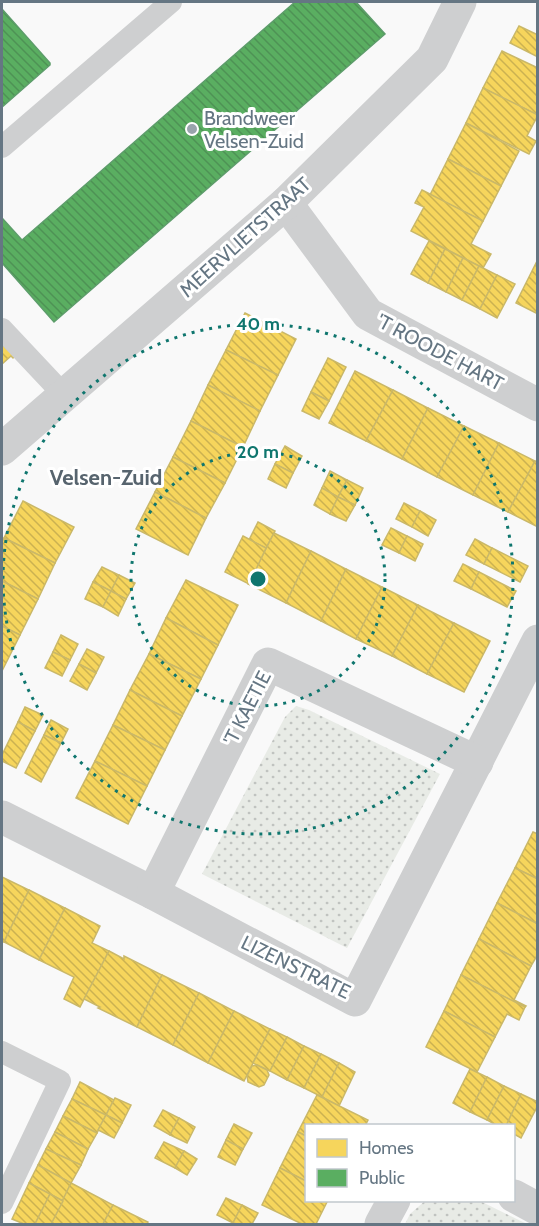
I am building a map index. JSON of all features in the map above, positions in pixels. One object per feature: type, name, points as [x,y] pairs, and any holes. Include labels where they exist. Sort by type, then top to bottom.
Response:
[{"type":"street","name":"MEERVLIETSTRAAT","points":[[2,449],[286,203],[432,59],[460,2]]},
{"type":"street","name":"'T ROODE HART","points":[[286,203],[368,314],[537,405]]},
{"type":"street","points":[[477,762],[537,641]]},
{"type":"street","name":"'T KAETIE","points":[[153,893],[268,664],[477,762]]},
{"type":"street","name":"LIZENSTRATE","points":[[2,817],[153,893],[355,1000],[477,762]]},
{"type":"street","points":[[515,1197],[537,1209]]},
{"type":"street","points":[[381,1224],[393,1202]]},
{"type":"lane","points":[[2,147],[171,2]]},
{"type":"lane","points":[[2,329],[64,395]]},
{"type":"lane","points":[[2,1052],[60,1081],[2,1203]]},
{"type":"shaded area","points":[[296,706],[309,710],[440,774],[347,948],[202,874],[285,717]]},
{"type":"shaded area","points":[[424,1202],[482,1202],[527,1224],[405,1224],[410,1214]]},
{"type":"building: Homes","points":[[519,26],[538,35],[538,57],[510,43]]},
{"type":"building: Homes","points":[[502,51],[538,68],[538,115],[483,88]]},
{"type":"building: Homes","points":[[483,88],[538,115],[527,136],[536,141],[529,154],[466,123]]},
{"type":"building: Homes","points":[[466,123],[519,151],[501,186],[448,159]]},
{"type":"building: Homes","points":[[448,159],[501,186],[483,221],[430,195]]},
{"type":"building: Homes","points":[[422,190],[483,221],[471,244],[491,254],[483,268],[411,231],[424,207],[415,203]]},
{"type":"building: Homes","points":[[429,241],[445,249],[428,283],[411,274]]},
{"type":"building: Homes","points":[[445,249],[463,258],[446,292],[428,283]]},
{"type":"building: Homes","points":[[463,258],[479,266],[462,300],[446,292]]},
{"type":"building: Homes","points":[[538,259],[538,314],[516,303]]},
{"type":"building: Homes","points":[[479,266],[497,275],[480,309],[462,300]]},
{"type":"building: Homes","points":[[497,275],[515,284],[497,318],[480,309]]},
{"type":"building: Homes","points":[[245,313],[296,339],[278,375],[226,350]]},
{"type":"building: Homes","points":[[2,336],[17,354],[2,364]]},
{"type":"building: Homes","points":[[226,350],[278,375],[260,411],[208,385]]},
{"type":"building: Homes","points":[[328,358],[346,367],[329,401],[311,392]]},
{"type":"building: Homes","points":[[355,371],[393,390],[366,441],[329,423]]},
{"type":"building: Homes","points":[[208,385],[260,411],[243,447],[191,421]]},
{"type":"building: Homes","points":[[393,390],[428,408],[402,459],[366,441]]},
{"type":"building: Homes","points":[[311,392],[329,401],[319,419],[302,411]]},
{"type":"building: Homes","points":[[428,408],[464,426],[437,477],[402,459]]},
{"type":"building: Homes","points":[[191,421],[243,447],[225,483],[173,457]]},
{"type":"building: Homes","points":[[464,426],[499,443],[473,495],[437,477]]},
{"type":"building: Homes","points":[[499,443],[535,461],[508,512],[473,495]]},
{"type":"building: Homes","points":[[285,446],[302,456],[293,473],[275,464]]},
{"type":"building: Homes","points":[[173,457],[225,483],[206,518],[155,492]]},
{"type":"building: Homes","points":[[535,461],[538,463],[538,527],[508,512]]},
{"type":"building: Homes","points":[[275,464],[293,473],[286,488],[268,479]]},
{"type":"building: Homes","points":[[330,471],[347,480],[338,497],[322,488]]},
{"type":"building: Homes","points":[[347,480],[363,488],[355,505],[338,497]]},
{"type":"building: Homes","points":[[322,488],[338,497],[330,514],[314,505]]},
{"type":"building: Homes","points":[[155,492],[206,518],[188,555],[136,529]]},
{"type":"building: Homes","points":[[338,497],[355,505],[346,521],[330,514]]},
{"type":"building: Homes","points":[[23,501],[74,527],[55,563],[4,538]]},
{"type":"building: Homes","points":[[404,503],[420,511],[412,527],[396,519]]},
{"type":"building: Homes","points":[[420,511],[436,520],[428,536],[412,527]]},
{"type":"building: Homes","points":[[258,522],[275,531],[266,548],[249,540]]},
{"type":"building: Homes","points":[[391,528],[407,536],[399,553],[382,545]]},
{"type":"building: Homes","points":[[274,533],[311,551],[286,603],[248,584]]},
{"type":"building: Homes","points":[[243,536],[266,548],[249,584],[225,572]]},
{"type":"building: Homes","points":[[407,536],[423,544],[415,561],[399,553]]},
{"type":"building: Homes","points":[[4,538],[55,563],[38,599],[2,581],[2,542]]},
{"type":"building: Homes","points":[[475,539],[492,548],[484,564],[466,555]]},
{"type":"building: Homes","points":[[492,548],[528,566],[520,582],[484,564]]},
{"type":"building: Homes","points":[[311,551],[346,569],[321,621],[286,603]]},
{"type":"building: Homes","points":[[463,564],[479,572],[471,589],[454,581]]},
{"type":"building: Homes","points":[[102,567],[119,575],[111,591],[93,582]]},
{"type":"building: Homes","points":[[346,569],[382,587],[356,639],[321,621]]},
{"type":"building: Homes","points":[[479,572],[516,591],[507,607],[471,589]]},
{"type":"building: Homes","points":[[119,575],[135,583],[126,599],[111,591]]},
{"type":"building: Homes","points":[[186,580],[238,605],[218,645],[166,618]]},
{"type":"building: Homes","points":[[2,581],[38,599],[20,635],[2,626]]},
{"type":"building: Homes","points":[[93,582],[111,591],[103,607],[85,599]]},
{"type":"building: Homes","points":[[382,587],[418,605],[392,656],[356,639]]},
{"type":"building: Homes","points":[[111,591],[126,599],[118,616],[103,607]]},
{"type":"building: Homes","points":[[418,605],[454,623],[427,674],[392,656]]},
{"type":"building: Homes","points":[[166,618],[218,645],[201,679],[149,654]]},
{"type":"building: Homes","points":[[454,623],[490,641],[464,692],[427,674]]},
{"type":"building: Homes","points":[[2,626],[20,635],[2,671]]},
{"type":"building: Homes","points":[[61,635],[78,644],[70,660],[53,652]]},
{"type":"building: Homes","points":[[87,649],[104,657],[96,673],[79,664]]},
{"type":"building: Homes","points":[[53,652],[70,660],[62,676],[45,668]]},
{"type":"building: Homes","points":[[149,654],[201,679],[182,716],[130,690]]},
{"type":"building: Homes","points":[[79,664],[96,673],[87,690],[70,681]]},
{"type":"building: Homes","points":[[130,690],[182,716],[165,750],[113,725]]},
{"type":"building: Homes","points":[[25,707],[43,715],[35,731],[18,722]]},
{"type":"building: Homes","points":[[51,720],[68,729],[61,743],[44,735]]},
{"type":"building: Homes","points":[[18,722],[35,731],[16,768],[2,761],[2,755]]},
{"type":"building: Homes","points":[[113,725],[165,750],[147,786],[95,761]]},
{"type":"building: Homes","points":[[44,735],[61,743],[41,782],[25,773]]},
{"type":"building: Homes","points":[[95,761],[147,786],[128,824],[76,798]]},
{"type":"building: Homes","points":[[533,832],[538,834],[538,879],[515,868]]},
{"type":"building: Homes","points":[[515,868],[538,879],[538,924],[497,903]]},
{"type":"building: Homes","points":[[2,877],[29,890],[4,942],[2,941]]},
{"type":"building: Homes","points":[[29,890],[65,908],[39,960],[4,942]]},
{"type":"building: Homes","points":[[497,903],[538,924],[538,954],[531,966],[479,939]]},
{"type":"building: Homes","points":[[65,908],[100,926],[92,943],[109,951],[80,1007],[64,999],[74,977],[39,960]]},
{"type":"building: Homes","points":[[479,939],[531,966],[514,1000],[525,1007],[461,975]]},
{"type":"building: Homes","points":[[109,951],[162,975],[137,1027],[84,999]]},
{"type":"building: Homes","points":[[162,975],[199,993],[173,1045],[137,1027]]},
{"type":"building: Homes","points":[[461,975],[525,1007],[519,1020],[507,1014],[495,1037],[444,1011]]},
{"type":"building: Homes","points":[[199,993],[234,1011],[208,1063],[173,1045]]},
{"type":"building: Homes","points":[[234,1011],[270,1029],[244,1081],[208,1063]]},
{"type":"building: Homes","points":[[444,1011],[495,1037],[477,1072],[426,1047]]},
{"type":"building: Homes","points":[[270,1029],[287,1037],[270,1071],[253,1063]]},
{"type":"building: Homes","points":[[287,1037],[304,1046],[287,1080],[270,1071]]},
{"type":"building: Homes","points":[[304,1046],[321,1054],[304,1088],[287,1080]]},
{"type":"building: Homes","points":[[321,1054],[339,1063],[322,1097],[304,1088]]},
{"type":"building: Homes","points":[[339,1063],[355,1072],[339,1106],[322,1097]]},
{"type":"building: Homes","points":[[257,1065],[267,1070],[269,1075],[264,1085],[259,1087],[248,1082],[247,1076],[252,1066]]},
{"type":"building: Homes","points":[[470,1069],[487,1077],[470,1112],[453,1103]]},
{"type":"building: Homes","points":[[487,1077],[504,1086],[487,1120],[470,1112]]},
{"type":"building: Homes","points":[[80,1082],[114,1100],[106,1115],[72,1099]]},
{"type":"building: Homes","points":[[504,1086],[521,1094],[507,1124],[494,1124],[487,1120]]},
{"type":"building: Homes","points":[[521,1094],[538,1102],[521,1138],[515,1135],[515,1124],[507,1124]]},
{"type":"building: Homes","points":[[317,1095],[368,1120],[366,1124],[305,1124],[305,1136],[298,1132]]},
{"type":"building: Homes","points":[[115,1098],[131,1105],[122,1123],[106,1115]]},
{"type":"building: Homes","points":[[72,1099],[106,1115],[97,1133],[63,1116]]},
{"type":"building: Homes","points":[[163,1110],[179,1118],[170,1135],[154,1126]]},
{"type":"building: Homes","points":[[106,1115],[122,1123],[114,1138],[98,1130]]},
{"type":"building: Homes","points":[[63,1116],[97,1133],[88,1149],[55,1132]]},
{"type":"building: Homes","points":[[179,1118],[195,1127],[187,1143],[170,1135]]},
{"type":"building: Homes","points":[[234,1124],[252,1133],[243,1149],[226,1140]]},
{"type":"building: Homes","points":[[55,1132],[88,1149],[81,1165],[46,1149]]},
{"type":"building: Homes","points":[[298,1132],[305,1136],[305,1180],[280,1168]]},
{"type":"building: Homes","points":[[226,1140],[243,1149],[235,1165],[218,1157]]},
{"type":"building: Homes","points":[[164,1142],[184,1151],[175,1168],[155,1158]]},
{"type":"building: Homes","points":[[46,1149],[81,1165],[71,1183],[38,1165]]},
{"type":"building: Homes","points":[[184,1151],[197,1159],[187,1175],[175,1168]]},
{"type":"building: Homes","points":[[38,1165],[71,1183],[63,1201],[29,1183]]},
{"type":"building: Homes","points":[[280,1168],[305,1180],[305,1202],[327,1202],[316,1224],[302,1224],[262,1205]]},
{"type":"building: Homes","points":[[29,1183],[50,1194],[35,1224],[24,1224],[12,1219]]},
{"type":"building: Homes","points":[[71,1183],[113,1205],[103,1224],[51,1224]]},
{"type":"building: Homes","points":[[50,1194],[63,1201],[51,1224],[35,1224]]},
{"type":"building: Homes","points":[[226,1198],[242,1205],[233,1223],[217,1215]]},
{"type":"building: Homes","points":[[113,1205],[148,1222],[147,1224],[103,1224]]},
{"type":"building: Homes","points":[[242,1205],[258,1213],[252,1224],[233,1223]]},
{"type":"building: Public","points":[[295,2],[356,2],[385,34],[54,322],[2,263],[2,218],[22,240]]},
{"type":"building: Public","points":[[2,9],[50,65],[2,107]]},
{"type":"place","name":"Brandweer Velsen-Zuid","points":[[192,129]]},
{"type":"district","name":"Velsen-Zuid","points":[[106,477]]}]
